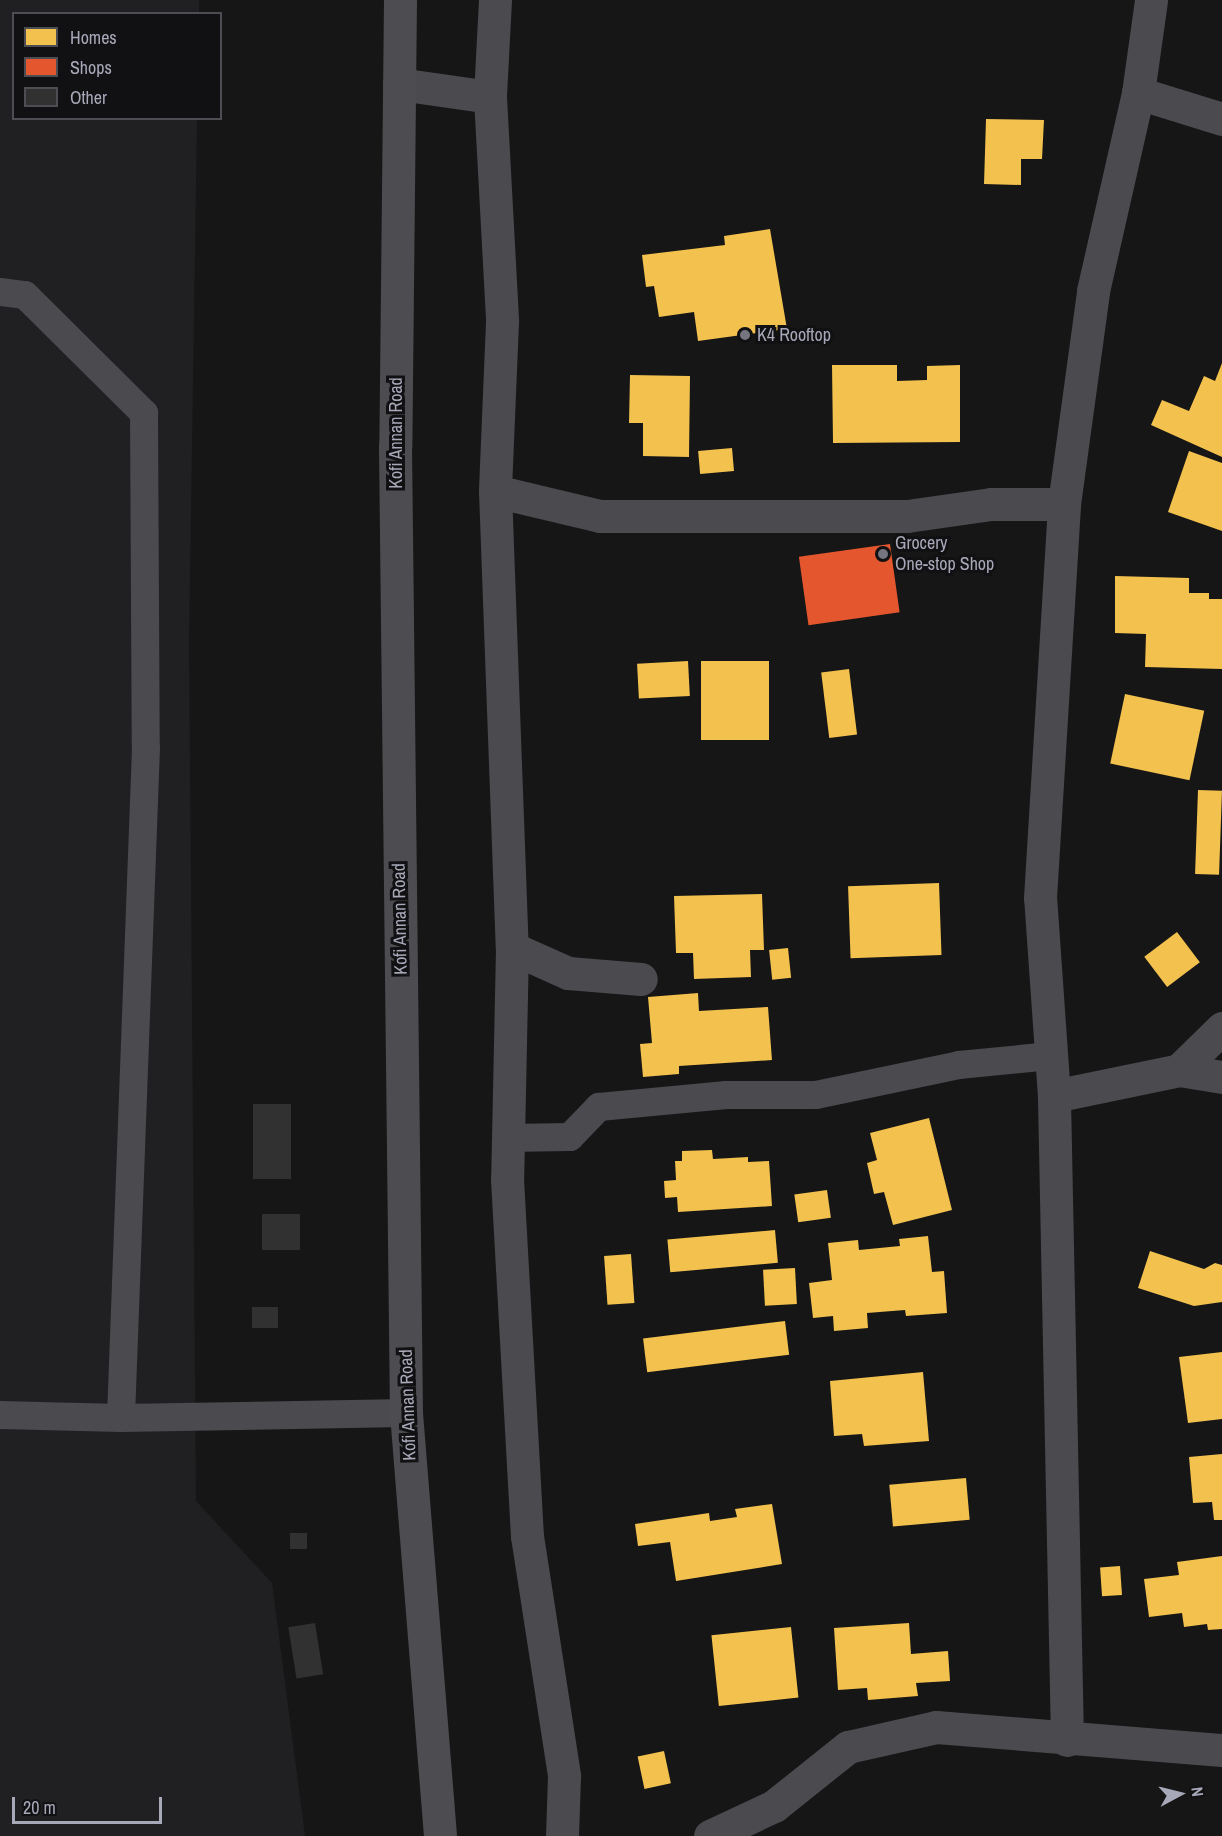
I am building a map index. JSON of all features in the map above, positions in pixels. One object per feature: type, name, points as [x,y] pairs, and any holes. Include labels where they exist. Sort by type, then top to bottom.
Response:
[{"type":"main road","name":"Kofi Annan Road","points":[[400,0],[395,446],[406,1413],[440,1836]]},
{"type":"street","points":[[495,0],[490,97],[502,322],[495,491],[512,948],[508,1138],[527,1536],[564,1776],[562,1836]]},
{"type":"street","points":[[1066,1740],[1054,1096],[1040,898],[1057,561],[1064,504],[1093,291],[1138,93],[1151,0]]},
{"type":"street","points":[[399,84],[490,97]]},
{"type":"street","points":[[1138,93],[1222,119]]},
{"type":"street","points":[[495,491],[600,516],[907,516],[991,504],[1064,504]]},
{"type":"street","points":[[512,948],[568,972],[640,979]]},
{"type":"street","points":[[1179,1070],[1222,1028]]},
{"type":"street","points":[[1054,1096],[1179,1070],[1222,1077]]},
{"type":"street","points":[[710,1836],[774,1806],[848,1747],[936,1727],[1066,1740],[1222,1750]]},
{"type":"lane","points":[[0,292],[25,295],[144,413],[146,748],[121,1418]]},
{"type":"lane","points":[[508,1138],[570,1137],[598,1107],[726,1095],[816,1095],[959,1065],[1051,1056]]},
{"type":"lane","points":[[0,1415],[121,1418],[406,1413]]},
{"type":"shaded area","points":[[0,0],[199,0],[199,12],[12,12],[12,120],[197,120],[189,642],[196,1501],[272,1583],[305,1836],[0,1836]]},
{"type":"building: Homes","points":[[986,119],[1044,120],[1042,159],[1021,159],[1021,185],[984,184]]},
{"type":"building: Homes","points":[[770,229],[787,329],[698,341],[694,312],[659,317],[654,286],[646,287],[642,255],[725,245],[724,236]]},
{"type":"building: Homes","points":[[1222,363],[1222,457],[1151,425],[1162,400],[1189,411],[1204,376],[1215,381]]},
{"type":"building: Homes","points":[[832,365],[897,365],[897,381],[927,380],[927,366],[960,365],[960,442],[833,443]]},
{"type":"building: Homes","points":[[630,375],[690,376],[689,457],[643,456],[643,423],[629,423]]},
{"type":"building: Homes","points":[[732,448],[734,471],[700,474],[698,451]]},
{"type":"building: Homes","points":[[1189,451],[1222,463],[1222,531],[1168,512]]},
{"type":"building: Homes","points":[[1115,576],[1189,578],[1189,593],[1209,593],[1209,599],[1222,599],[1222,669],[1145,667],[1146,634],[1115,633]]},
{"type":"building: Homes","points":[[688,661],[690,696],[639,699],[637,664]]},
{"type":"building: Homes","points":[[701,661],[769,661],[769,740],[701,740]]},
{"type":"building: Homes","points":[[849,669],[857,735],[829,738],[821,672]]},
{"type":"building: Homes","points":[[1125,694],[1204,711],[1189,780],[1110,763]]},
{"type":"building: Homes","points":[[1198,790],[1222,791],[1219,875],[1195,874]]},
{"type":"building: Homes","points":[[939,883],[942,955],[851,958],[848,886]]},
{"type":"building: Homes","points":[[762,894],[764,950],[750,950],[751,977],[694,979],[693,953],[676,953],[674,896]]},
{"type":"building: Homes","points":[[1177,932],[1200,962],[1167,987],[1144,957]]},
{"type":"building: Homes","points":[[788,948],[791,978],[772,980],[769,950]]},
{"type":"building: Homes","points":[[698,993],[699,1011],[768,1007],[772,1060],[679,1066],[679,1074],[643,1077],[640,1044],[652,1043],[648,997]]},
{"type":"building: Homes","points":[[929,1118],[952,1210],[893,1225],[884,1192],[874,1194],[867,1163],[877,1160],[870,1133]]},
{"type":"building: Homes","points":[[712,1150],[713,1159],[748,1157],[748,1162],[769,1161],[772,1206],[678,1212],[677,1197],[665,1198],[664,1181],[676,1180],[675,1161],[682,1161],[682,1151]]},
{"type":"building: Homes","points":[[827,1190],[831,1218],[798,1222],[794,1195]]},
{"type":"building: Homes","points":[[775,1230],[778,1263],[670,1272],[667,1239]]},
{"type":"building: Homes","points":[[928,1236],[932,1272],[944,1271],[947,1313],[906,1316],[905,1310],[867,1313],[868,1328],[834,1331],[833,1316],[813,1318],[809,1283],[832,1280],[828,1243],[858,1240],[859,1250],[900,1246],[899,1239]]},
{"type":"building: Homes","points":[[1150,1251],[1204,1269],[1215,1263],[1222,1265],[1222,1302],[1194,1306],[1138,1288]]},
{"type":"building: Homes","points":[[631,1254],[634,1303],[607,1305],[604,1256]]},
{"type":"building: Homes","points":[[795,1268],[797,1304],[765,1306],[763,1270]]},
{"type":"building: Homes","points":[[785,1321],[789,1355],[647,1372],[643,1338]]},
{"type":"building: Homes","points":[[1222,1352],[1222,1419],[1188,1423],[1179,1357]]},
{"type":"building: Homes","points":[[923,1372],[929,1441],[864,1446],[862,1434],[834,1436],[830,1381]]},
{"type":"building: Homes","points":[[1222,1454],[1222,1520],[1214,1520],[1212,1502],[1193,1503],[1189,1457]]},
{"type":"building: Homes","points":[[966,1478],[970,1520],[893,1527],[889,1485]]},
{"type":"building: Homes","points":[[772,1504],[782,1564],[676,1581],[670,1542],[638,1546],[635,1524],[709,1513],[710,1521],[737,1517],[735,1509]]},
{"type":"building: Homes","points":[[1222,1556],[1222,1629],[1208,1630],[1207,1624],[1184,1627],[1182,1613],[1149,1617],[1144,1579],[1179,1575],[1177,1562]]},
{"type":"building: Homes","points":[[1120,1566],[1122,1595],[1102,1596],[1100,1567]]},
{"type":"building: Homes","points":[[909,1623],[911,1654],[948,1651],[950,1681],[916,1683],[918,1696],[868,1700],[867,1688],[838,1690],[834,1628]]},
{"type":"building: Homes","points":[[791,1627],[798,1698],[719,1706],[711,1635]]},
{"type":"building: Homes","points":[[664,1751],[671,1783],[644,1789],[638,1757]]},
{"type":"building: Shops","points":[[890,544],[900,612],[808,625],[799,557]]},
{"type":"building: Other","points":[[253,1104],[291,1104],[291,1179],[253,1179]]},
{"type":"building: Other","points":[[262,1214],[300,1214],[300,1250],[262,1250]]},
{"type":"building: Other","points":[[252,1307],[278,1307],[278,1328],[252,1328]]},
{"type":"building: Other","points":[[290,1533],[307,1533],[307,1549],[290,1549]]},
{"type":"building: Other","points":[[315,1623],[323,1674],[296,1679],[288,1627]]},
{"type":"place","name":"K4 Rooftop","points":[[745,335]]},
{"type":"place","name":"Grocery One-stop Shop","points":[[883,554]]}]
